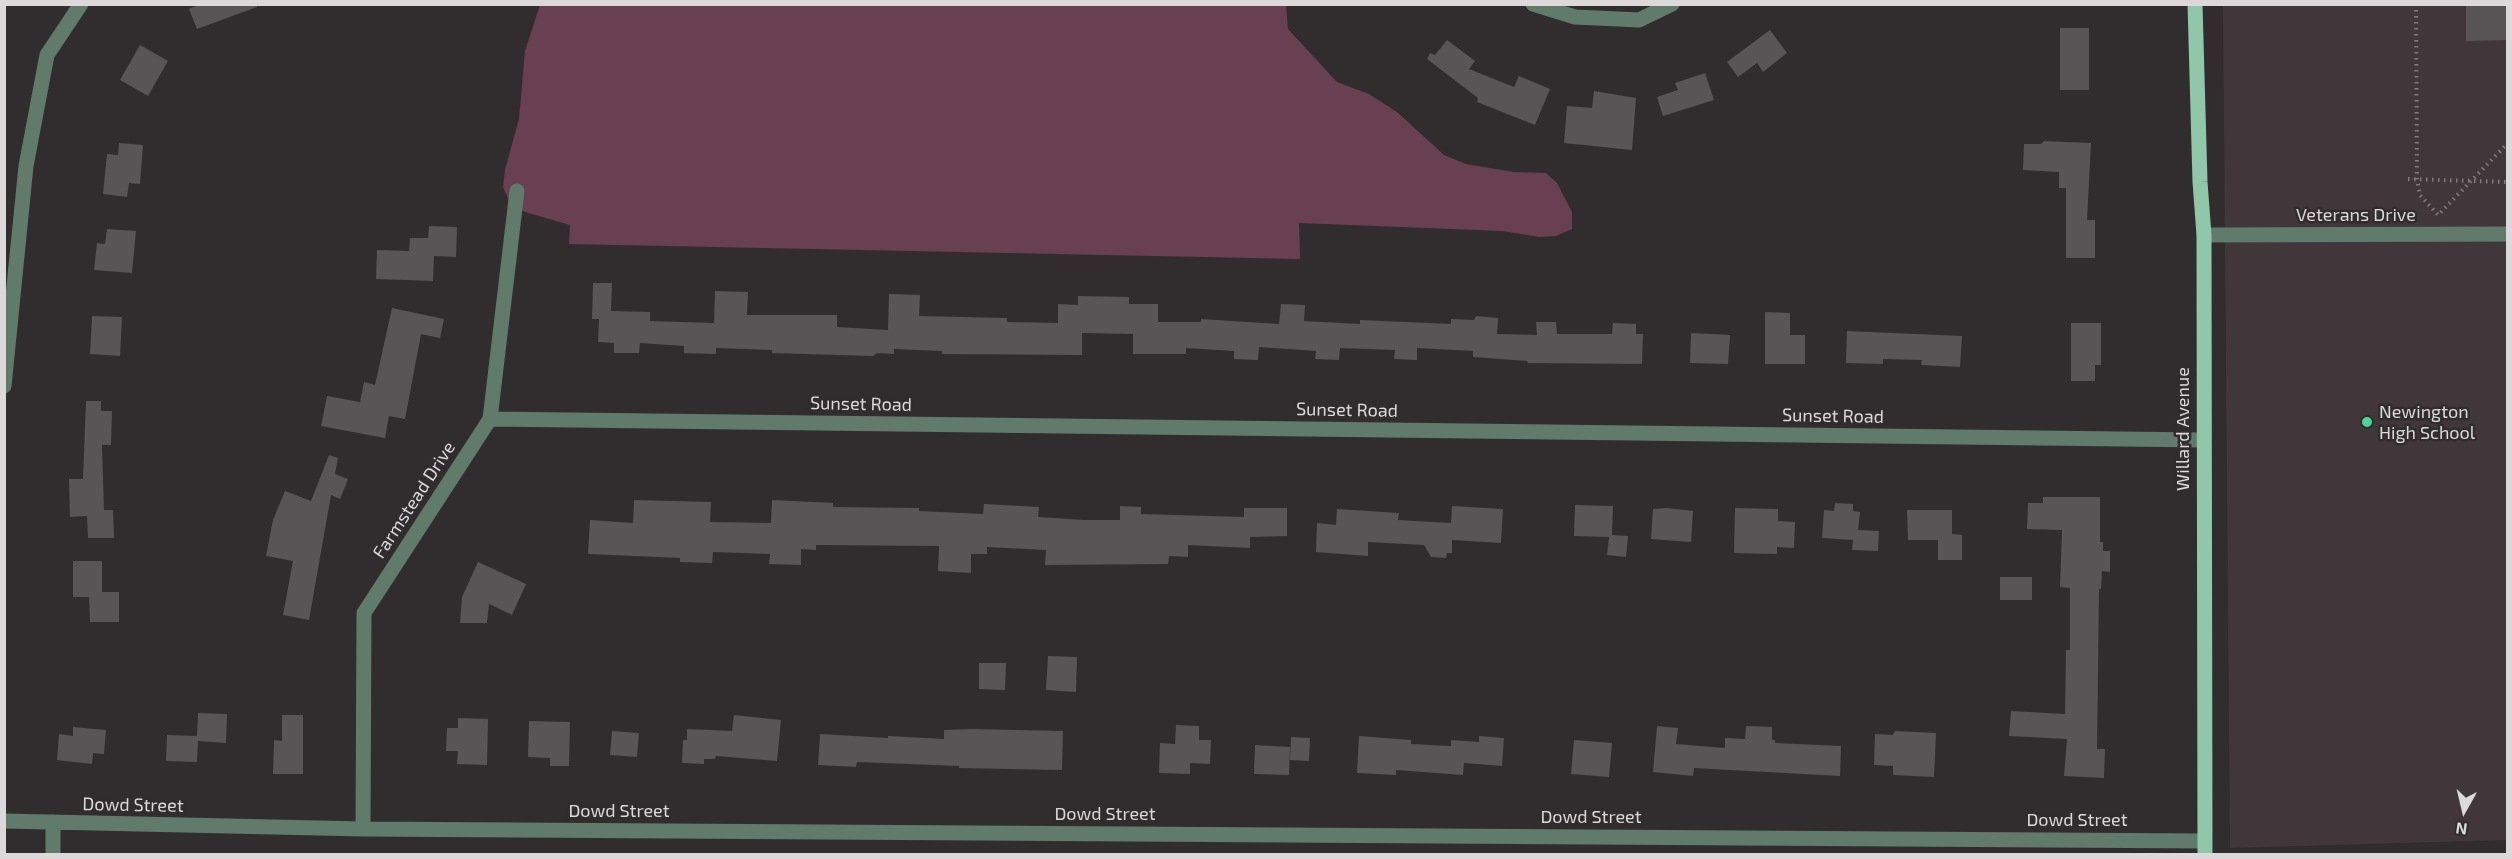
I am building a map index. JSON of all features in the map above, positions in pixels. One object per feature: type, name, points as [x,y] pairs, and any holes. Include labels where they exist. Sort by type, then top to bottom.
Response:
[{"type":"main road","name":"Willard Avenue","points":[[2195,4],[2200,182],[2204,236],[2205,848]]},
{"type":"street","points":[[4,386],[26,166],[47,55],[81,4]]},
{"type":"street","points":[[1533,4],[1575,17],[1639,20],[1672,4]]},
{"type":"street","name":"Farmstead Drive","points":[[363,829],[364,613],[490,419],[517,191]]},
{"type":"street","name":"Veterans Drive","points":[[2204,236],[2508,234]]},
{"type":"street","name":"Sunset Road","points":[[490,419],[2203,440]]},
{"type":"street","name":"Dowd Street","points":[[4,821],[363,829],[2205,848]]},
{"type":"street","points":[[53,822],[53,855]]},
{"type":"path","points":[[2416,4],[2417,179],[2420,195],[2438,215],[2508,143]]},
{"type":"path","points":[[2409,179],[2508,182]]},
{"type":"shaded area","points":[[1286,4],[1288,29],[1337,82],[1369,94],[1397,112],[1444,155],[1466,164],[1514,172],[1546,173],[1557,183],[1572,212],[1572,229],[1556,236],[1539,237],[1503,231],[1299,223],[1300,259],[569,244],[570,225],[525,212],[510,203],[503,187],[505,170],[519,119],[525,51],[540,5]]},
{"type":"shaded area","name":"Newington High School","points":[[2223,5],[2507,5],[2507,840],[2230,848]]},
{"type":"building","points":[[200,4],[257,4],[257,7],[197,29],[189,9]]},
{"type":"building","points":[[2466,4],[2508,4],[2508,40],[2466,41]]},
{"type":"building","points":[[2060,28],[2089,28],[2089,90],[2060,90]]},
{"type":"building","points":[[1770,30],[1787,53],[1763,72],[1757,63],[1738,77],[1727,62]]},
{"type":"building","points":[[1447,40],[1475,61],[1469,69],[1514,87],[1519,76],[1550,89],[1535,125],[1477,102],[1478,98],[1427,59],[1430,53],[1435,55]]},
{"type":"building","points":[[140,45],[168,61],[148,96],[120,80]]},
{"type":"building","points":[[1705,73],[1714,100],[1663,116],[1657,97],[1678,90],[1675,83]]},
{"type":"building","points":[[1594,91],[1636,98],[1632,150],[1564,143],[1567,106],[1592,108]]},
{"type":"building","points":[[2044,141],[2091,143],[2087,220],[2095,220],[2095,258],[2066,258],[2066,188],[2059,188],[2059,172],[2023,170],[2024,144],[2041,144]]},
{"type":"building","points":[[119,143],[143,145],[140,184],[129,183],[127,197],[103,194],[107,154],[118,155]]},
{"type":"building","points":[[429,226],[457,227],[456,257],[434,256],[433,281],[376,279],[377,250],[409,251],[410,238],[428,238]]},
{"type":"building","points":[[107,229],[136,231],[132,273],[94,270],[97,243],[105,244]]},
{"type":"building","points":[[593,283],[612,283],[611,311],[650,312],[650,321],[714,323],[715,291],[748,292],[747,315],[837,315],[837,327],[888,330],[889,294],[920,295],[919,316],[1007,318],[1007,322],[1058,323],[1058,304],[1078,305],[1078,296],[1129,297],[1129,304],[1158,304],[1158,322],[1201,322],[1201,319],[1279,324],[1281,304],[1305,305],[1304,321],[1360,324],[1360,320],[1451,324],[1451,319],[1474,320],[1476,316],[1498,318],[1497,334],[1537,335],[1536,322],[1556,322],[1557,334],[1612,334],[1613,323],[1636,324],[1636,334],[1643,334],[1642,364],[1528,363],[1527,361],[1473,357],[1473,351],[1417,348],[1417,360],[1394,359],[1395,350],[1340,348],[1339,360],[1315,359],[1316,351],[1259,347],[1258,360],[1234,359],[1234,351],[1186,348],[1186,354],[1133,354],[1133,334],[1082,333],[1082,355],[942,354],[942,351],[894,349],[894,354],[877,353],[873,356],[772,353],[772,350],[716,348],[716,354],[684,353],[684,346],[640,343],[639,353],[614,353],[614,343],[598,342],[599,319],[592,319]]},
{"type":"building","points":[[392,308],[444,319],[440,338],[421,334],[405,419],[389,416],[385,438],[321,426],[327,396],[360,402],[364,382],[375,385]]},
{"type":"building","points":[[1765,312],[1790,313],[1790,335],[1805,335],[1805,364],[1765,364]]},
{"type":"building","points":[[92,316],[122,317],[120,356],[90,354]]},
{"type":"building","points":[[2071,323],[2101,323],[2101,365],[2095,365],[2095,381],[2071,381]]},
{"type":"building","points":[[1847,331],[1962,336],[1960,367],[1921,365],[1922,360],[1883,359],[1883,364],[1846,363]]},
{"type":"building","points":[[1691,333],[1730,335],[1728,364],[1690,363]]},
{"type":"building","points":[[86,401],[101,401],[101,411],[112,411],[111,445],[102,445],[104,510],[113,510],[114,538],[88,538],[87,516],[70,517],[69,479],[83,479]]},
{"type":"building","points":[[329,455],[338,458],[335,474],[348,479],[340,499],[331,495],[309,620],[283,615],[293,561],[266,556],[273,520],[285,491],[311,501]]},
{"type":"building","points":[[2043,497],[2100,497],[2100,542],[2103,542],[2103,551],[2110,551],[2110,572],[2102,571],[2101,589],[2099,589],[2097,749],[2105,749],[2104,778],[2064,776],[2067,739],[2009,736],[2011,711],[2065,714],[2066,650],[2070,650],[2070,588],[2060,587],[2062,530],[2027,529],[2028,503],[2043,503]]},
{"type":"building","points":[[634,500],[711,502],[710,522],[771,523],[772,500],[833,503],[833,507],[919,508],[919,511],[983,514],[984,504],[1039,507],[1038,517],[1084,520],[1120,520],[1120,506],[1141,507],[1141,514],[1244,517],[1244,508],[1287,508],[1287,536],[1250,537],[1250,548],[1188,545],[1188,557],[1169,556],[1168,564],[1045,565],[1046,550],[987,547],[987,554],[971,554],[971,573],[938,571],[939,546],[816,545],[816,550],[801,549],[801,565],[769,564],[770,554],[713,552],[712,563],[680,562],[680,558],[588,554],[590,520],[633,523]]},
{"type":"building","points":[[1835,503],[1853,504],[1853,511],[1860,512],[1858,530],[1879,531],[1878,551],[1852,550],[1853,540],[1822,538],[1824,510],[1834,511]]},
{"type":"building","points":[[1575,505],[1613,506],[1612,535],[1628,536],[1626,557],[1607,555],[1609,537],[1574,536]]},
{"type":"building","points":[[1452,506],[1503,509],[1501,543],[1452,540],[1452,553],[1447,553],[1446,558],[1431,557],[1424,545],[1368,542],[1368,556],[1316,552],[1317,523],[1336,525],[1337,509],[1399,513],[1398,520],[1451,523]]},
{"type":"building","points":[[1735,508],[1778,509],[1778,521],[1795,522],[1794,548],[1777,547],[1777,554],[1734,553]]},
{"type":"building","points":[[1653,509],[1693,511],[1691,542],[1651,539]]},
{"type":"building","points":[[1907,510],[1952,510],[1952,534],[1962,535],[1962,560],[1938,560],[1938,540],[1908,540]]},
{"type":"building","points":[[73,561],[102,561],[102,592],[119,592],[119,622],[90,622],[89,597],[73,597]]},
{"type":"building","points":[[478,562],[526,584],[512,615],[489,604],[487,623],[460,623],[462,597]]},
{"type":"building","points":[[2000,577],[2032,577],[2032,600],[2000,600]]},
{"type":"building","points":[[1048,656],[1077,657],[1076,692],[1046,690]]},
{"type":"building","points":[[979,663],[1006,663],[1005,690],[979,689]]},
{"type":"building","points":[[198,713],[227,714],[226,743],[198,741],[197,762],[166,761],[167,735],[197,736]]},
{"type":"building","points":[[282,715],[303,715],[303,774],[273,774],[274,740],[282,741]]},
{"type":"building","points":[[734,715],[781,720],[777,761],[716,756],[715,759],[704,759],[704,764],[682,763],[683,740],[687,740],[687,729],[732,731]]},
{"type":"building","points":[[458,718],[488,719],[487,765],[457,764],[458,751],[446,751],[447,728],[458,728]]},
{"type":"building","points":[[529,721],[570,722],[569,766],[550,766],[550,758],[528,757]]},
{"type":"building","points":[[1176,725],[1199,726],[1199,740],[1211,740],[1210,764],[1190,763],[1190,774],[1159,773],[1160,743],[1175,744]]},
{"type":"building","points":[[1657,726],[1678,728],[1676,744],[1725,748],[1725,738],[1745,739],[1746,726],[1772,727],[1772,740],[1775,740],[1775,743],[1841,746],[1840,776],[1694,768],[1693,776],[1653,772]]},
{"type":"building","points":[[73,727],[106,730],[104,754],[93,753],[92,764],[57,760],[59,734],[73,736]]},
{"type":"building","points":[[944,730],[1063,731],[1062,770],[959,768],[959,766],[857,762],[856,767],[818,765],[820,734],[944,739]]},
{"type":"building","points":[[612,731],[639,733],[637,757],[610,755]]},
{"type":"building","points":[[1895,731],[1936,733],[1934,777],[1893,775],[1893,766],[1874,765],[1875,734],[1893,735]]},
{"type":"building","points":[[1359,736],[1411,740],[1411,744],[1451,746],[1451,740],[1479,742],[1479,736],[1504,738],[1502,766],[1464,763],[1463,775],[1396,770],[1396,775],[1357,773]]},
{"type":"building","points":[[1291,737],[1310,738],[1309,761],[1290,760]]},
{"type":"building","points":[[1574,740],[1612,743],[1609,777],[1571,774]]},
{"type":"building","points":[[1255,745],[1290,747],[1289,775],[1254,774]]},
{"type":"place","name":"Newington High School","points":[[2367,422]]}]
